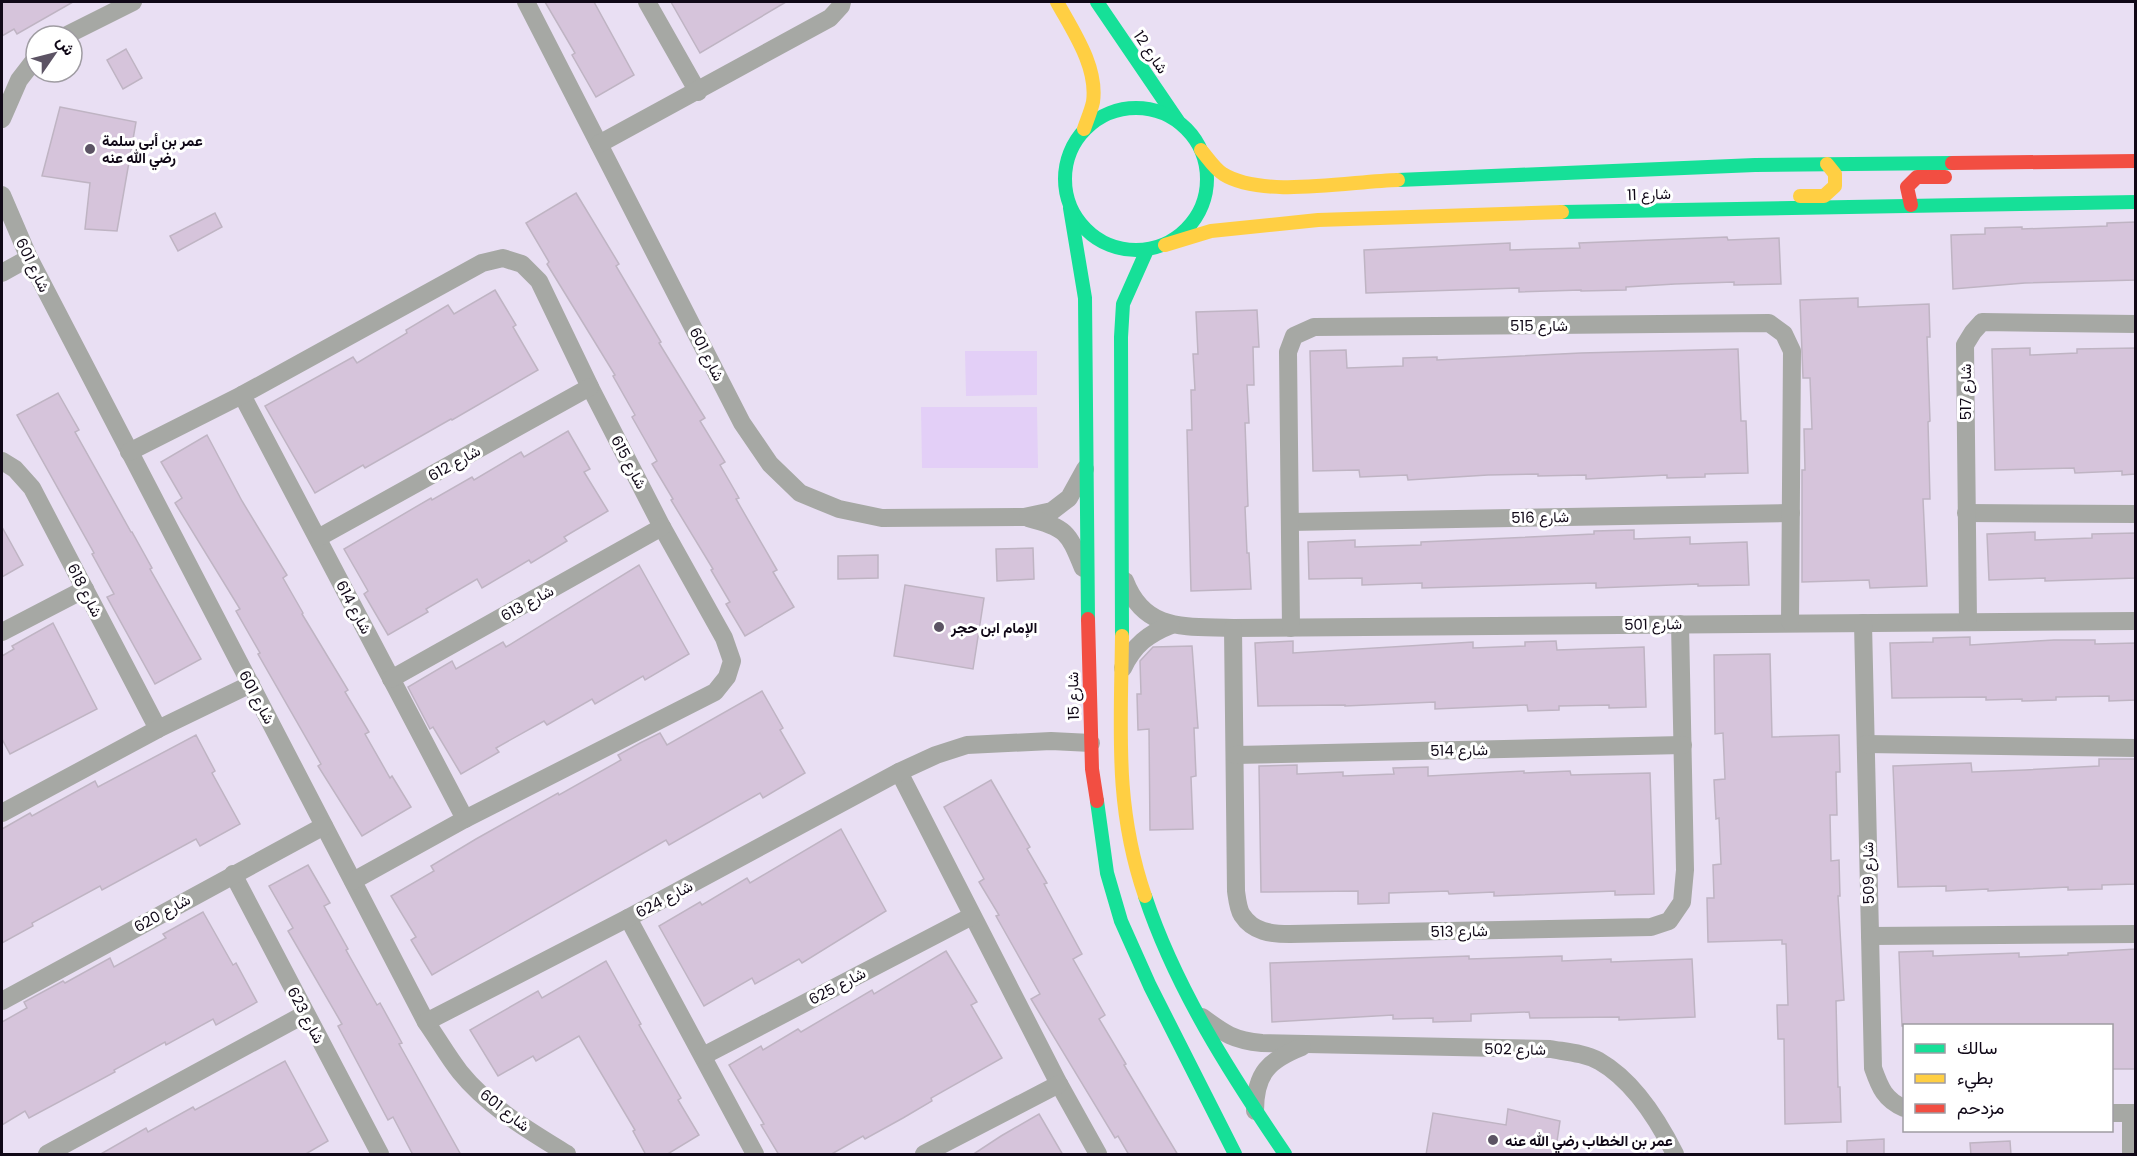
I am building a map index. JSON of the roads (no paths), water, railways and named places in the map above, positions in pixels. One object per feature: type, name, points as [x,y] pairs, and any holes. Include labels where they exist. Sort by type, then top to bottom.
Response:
[{"type":"street","points":[[81,24],[100,9],[133,2]]},
{"type":"street","name":"شارع 601","points":[[526,2],[742,423],[770,464],[800,493],[839,509],[882,518],[1024,517],[1052,511],[1069,498],[1086,467]]},
{"type":"street","points":[[647,2],[698,92]]},
{"type":"street","points":[[599,144],[830,18],[842,2]]},
{"type":"street","points":[[1057,2],[1088,68],[1094,97],[1084,129],[1072,146],[1065,166],[1065,188],[1070,208],[1083,228],[1101,242],[1123,250],[1147,250],[1166,245],[1184,233],[1198,215],[1206,194],[1207,171],[1201,150],[1191,134],[1178,121],[1160,112],[1140,108],[1120,109],[1101,117],[1084,129]]},
{"type":"street","name":"شارع 12","points":[[1097,2],[1178,121]]},
{"type":"street","points":[[2,119],[18,81],[24,73]]},
{"type":"street","name":"شارع 11","points":[[1201,150],[1223,174],[1265,186],[1743,165],[2136,161]]},
{"type":"street","points":[[1911,205],[1907,187],[1917,177],[2011,176],[2066,161]]},
{"type":"street","points":[[1672,209],[1730,197],[1824,196],[1835,186],[1835,174],[1827,164]]},
{"type":"street","name":"شارع 601","points":[[2,195],[29,258],[426,1022],[461,1073],[484,1096],[514,1120],[567,1155]]},
{"type":"street","name":"شارع 11","points":[[1166,245],[1211,231],[1318,220],[1672,209],[2136,202]]},
{"type":"street","name":"شارع 15","points":[[1070,208],[1085,298],[1091,743],[1092,769],[1107,873],[1121,921],[1150,986],[1235,1155]]},
{"type":"street","points":[[1147,250],[1123,304],[1121,337],[1123,577],[1119,767],[1126,825],[1135,869],[1174,968],[1198,1015],[1255,1111],[1285,1155]]},
{"type":"street","points":[[2,273],[29,258]]},
{"type":"street","name":"شارع 615","points":[[129,452],[242,395],[482,263],[503,258],[522,264],[538,281],[590,387],[724,638],[732,661],[727,677],[714,692],[465,819],[353,881]]},
{"type":"street","name":"شارع 517","points":[[1968,622],[1965,345],[1982,322],[2136,324]]},
{"type":"street","name":"شارع 515","points":[[1291,628],[1288,352],[1294,336],[1314,327],[1769,323],[1784,334],[1792,351],[1790,622]]},
{"type":"street","name":"شارع 612","points":[[318,538],[590,387]]},
{"type":"street","name":"شارع 614","points":[[242,395],[465,819]]},
{"type":"street","name":"شارع 618","points":[[2,461],[15,470],[32,488],[158,729]]},
{"type":"street","name":"شارع 516","points":[[1290,522],[1791,513]]},
{"type":"street","points":[[1966,513],[2136,514]]},
{"type":"street","name":"شارع 601","points":[[1024,517],[1053,524],[1071,538],[1087,576]]},
{"type":"street","name":"شارع 613","points":[[391,679],[663,527]]},
{"type":"street","name":"شارع 501","points":[[1123,577],[1130,596],[1153,618],[1172,625],[1233,628],[2136,621]]},
{"type":"street","points":[[2,633],[85,589]]},
{"type":"street","name":"شارع 509","points":[[1863,623],[1873,1068],[1881,1091],[1892,1103],[1903,1107]]},
{"type":"street","name":"شارع 513","points":[[1233,628],[1236,891],[1241,914],[1252,925],[1267,934],[1651,927],[1669,921],[1682,902],[1685,870],[1680,624]]},
{"type":"street","name":"شارع 501","points":[[1122,669],[1140,641],[1172,625]]},
{"type":"street","points":[[2,813],[158,729],[250,684]]},
{"type":"street","name":"شارع 624","points":[[426,1022],[628,918],[899,772],[936,755],[967,745],[1052,741],[1091,743]]},
{"type":"street","points":[[1866,744],[2136,748]]},
{"type":"street","name":"شارع 514","points":[[1234,755],[1683,745]]},
{"type":"street","points":[[899,772],[1059,1084],[1098,1155]]},
{"type":"street","name":"شارع 620","points":[[2,1001],[324,826]]},
{"type":"street","name":"شارع 623","points":[[233,874],[378,1154]]},
{"type":"street","name":"شارع 625","points":[[703,1056],[972,915]]},
{"type":"street","points":[[628,918],[755,1155]]},
{"type":"street","points":[[1870,936],[2136,934]]},
{"type":"street","points":[[47,1155],[305,1014]]},
{"type":"street","name":"شارع 502","points":[[1198,1015],[1224,1033],[1239,1040],[1307,1045],[1550,1049],[1577,1053],[1600,1062],[1642,1099],[1665,1134],[1675,1155]]},
{"type":"street","name":"شارع 502","points":[[1255,1111],[1255,1094],[1261,1076],[1271,1063],[1285,1053],[1307,1045]]},
{"type":"street","points":[[924,1155],[1059,1084]]},
{"type":"street","points":[[2113,1113],[2133,1113],[2131,1155]]},
{"type":"place","name":"عمر بن أبي سلمة رضي الله عنه","points":[[90,149]]},
{"type":"place","name":"الإمام ابن حجر","points":[[939,627]]},
{"type":"place","name":"عمر بن الخطاب رضي الله عنه","points":[[1493,1140]]}]
